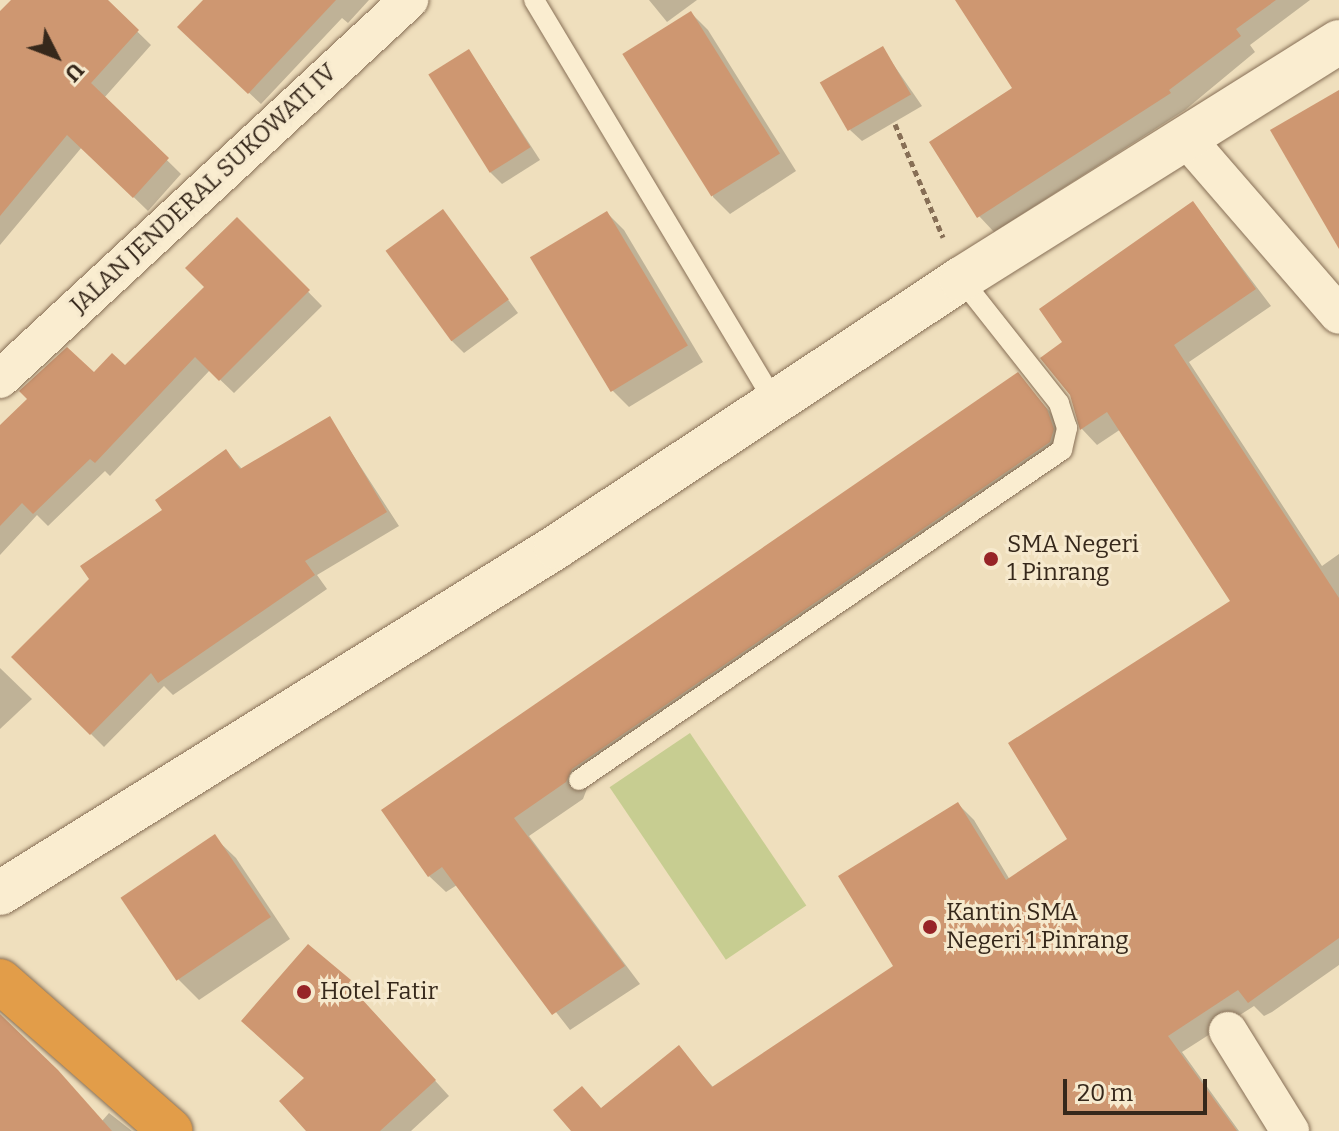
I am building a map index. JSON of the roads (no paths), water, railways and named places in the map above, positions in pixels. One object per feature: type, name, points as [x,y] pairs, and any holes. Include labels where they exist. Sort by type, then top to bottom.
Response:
[{"type":"highway","points":[[0,981],[171,1131]]},
{"type":"street","name":"JALAN JENDERAL SUKOWATI IV","points":[[0,379],[409,0]]},
{"type":"street","points":[[0,893],[556,547],[773,400],[1339,42]]},
{"type":"street","points":[[1185,137],[1339,315]]},
{"type":"street","points":[[1228,1031],[1290,1131]]},
{"type":"lane","points":[[534,0],[773,400]]},
{"type":"lane","points":[[579,780],[1062,450],[1067,428],[1059,403],[961,279]]},
{"type":"place","name":"SMA Negeri 1 Pinrang","points":[[991,559]]},
{"type":"place","name":"Kantin SMA Negeri 1 Pinrang","points":[[930,927]]},
{"type":"place","name":"Hotel Fatir","points":[[304,992]]}]
